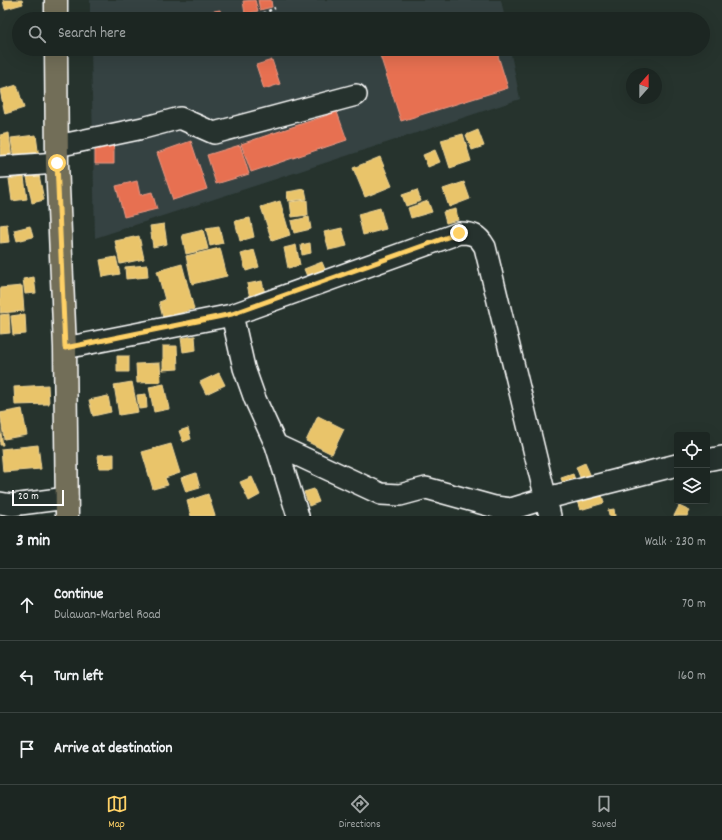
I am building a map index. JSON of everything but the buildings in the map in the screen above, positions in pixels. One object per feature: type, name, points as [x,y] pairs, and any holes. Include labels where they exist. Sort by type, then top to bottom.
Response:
[{"type":"main road","points":[[56,0],[56,12]]},
{"type":"main road","points":[[56,56],[57,154],[65,348],[67,507]]},
{"type":"street","points":[[0,167],[57,154],[180,118],[214,132],[356,95]]},
{"type":"street","points":[[65,348],[232,314],[459,233],[471,233],[480,238],[485,247],[548,507]]},
{"type":"street","points":[[232,314],[244,368],[255,399],[276,445],[298,516]]},
{"type":"street","points":[[276,445],[381,494],[400,495],[426,488],[495,507],[511,509],[548,507],[674,466]]},
{"type":"street","points":[[710,459],[722,457]]},
{"type":"street","points":[[0,503],[12,506],[67,507]]},
{"type":"path","points":[[267,12],[275,8]]},
{"type":"shaded area","points":[[90,0],[501,0],[504,12],[90,12]]},
{"type":"shaded area","points":[[91,56],[511,56],[520,99],[95,238]]},
{"type":"route","points":[[57,163],[65,348],[232,314],[459,233]]}]
